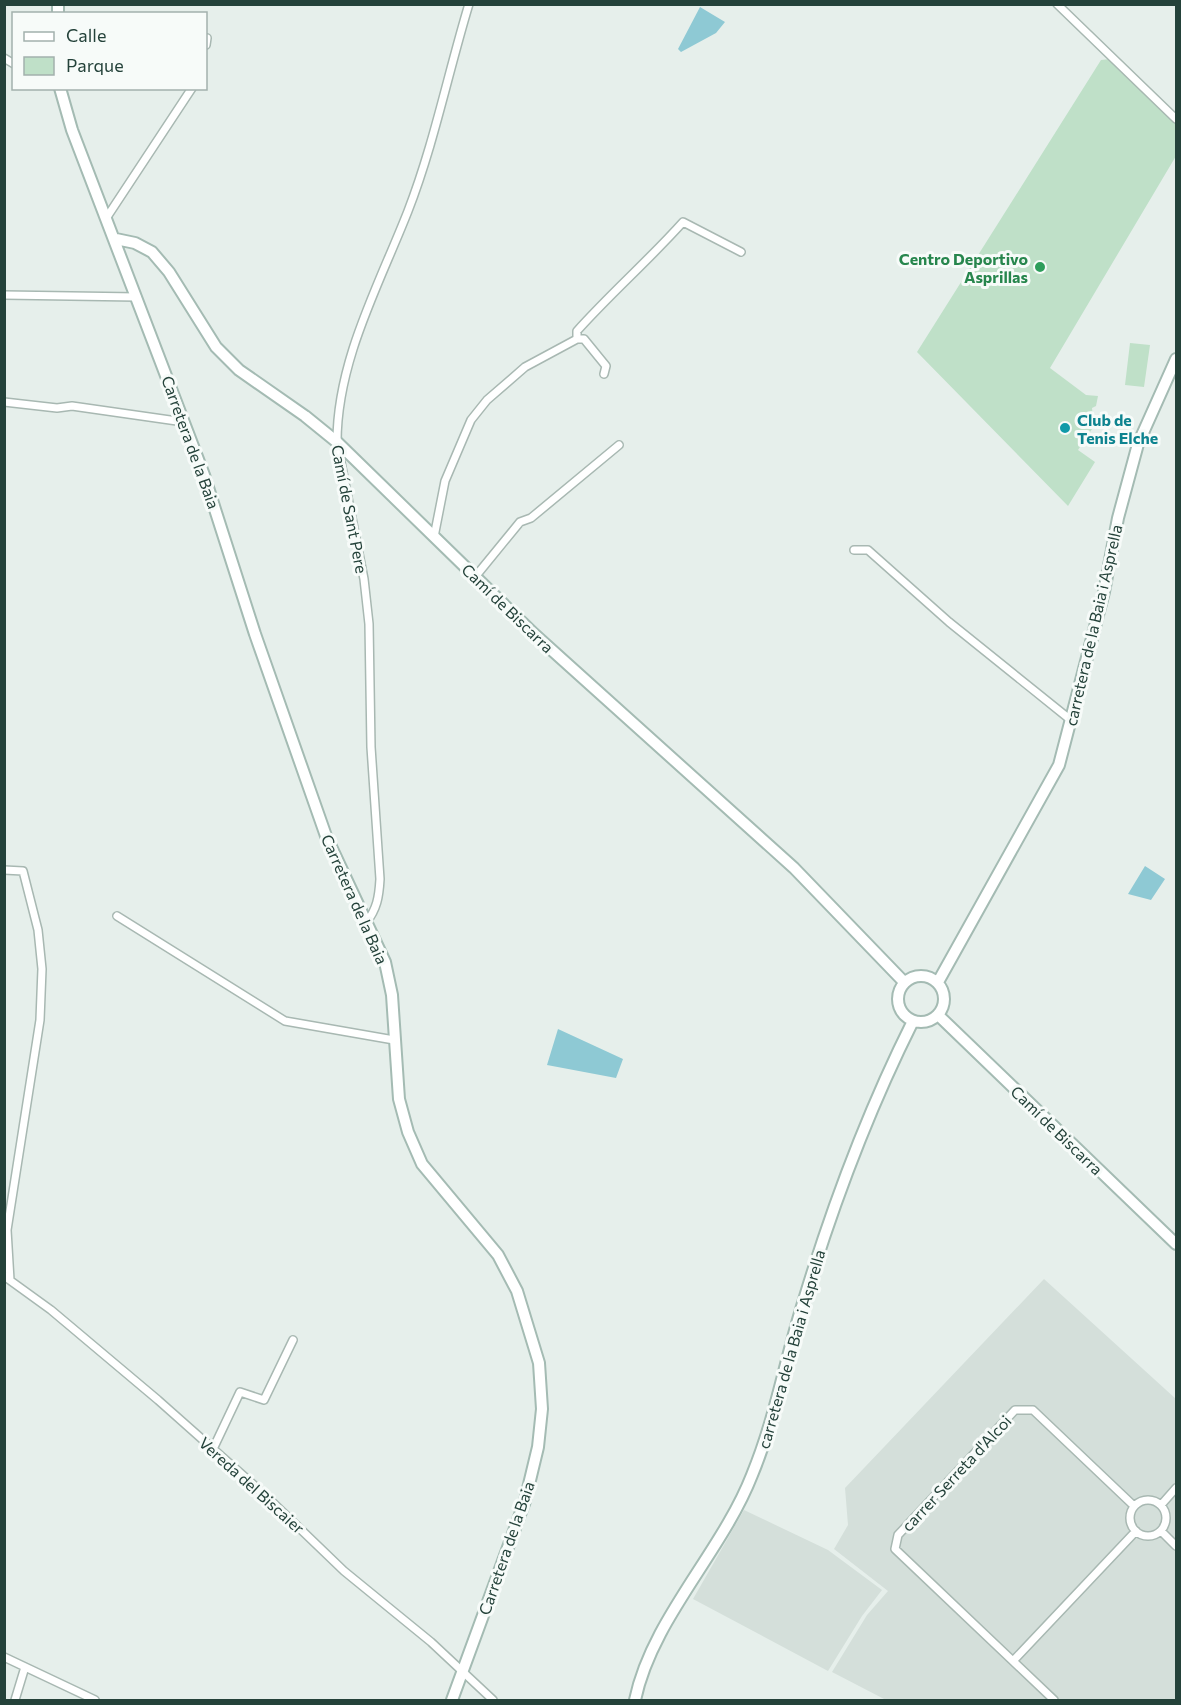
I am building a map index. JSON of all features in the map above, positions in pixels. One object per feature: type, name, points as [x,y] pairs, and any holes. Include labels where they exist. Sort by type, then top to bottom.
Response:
[{"type":"main road","name":"Carretera de la Baia","points":[[60,90],[72,130],[116,239],[184,422],[326,836],[385,962],[392,995],[399,1099],[417,1153],[440,1188],[498,1255],[517,1291],[539,1364],[541,1419],[538,1447],[525,1501],[452,1701]]},
{"type":"main road","name":"Camí de Biscarra","points":[[116,239],[135,243],[152,252],[169,272],[216,347],[239,370],[305,416],[337,442],[534,634],[794,868],[904,982]]},
{"type":"main road","name":"carretera de la Baia i Asprella","points":[[938,982],[1059,765],[1104,592],[1118,518],[1138,444],[1176,359]]},
{"type":"main road","points":[[919,975],[927,976],[938,982],[945,996],[944,1005],[938,1015],[928,1021],[913,1021],[902,1012],[898,992],[904,982],[919,975]]},
{"type":"main road","name":"Camí de Biscarra","points":[[938,1015],[1176,1244]]},
{"type":"main road","name":"carretera de la Baia i Asprella","points":[[635,1701],[642,1675],[666,1628],[732,1516],[751,1478],[774,1418],[804,1299],[862,1130],[913,1021]]},
{"type":"street","name":"Camí de Sant Pere","points":[[366,922],[374,913],[380,879],[371,747],[369,624],[364,579],[337,442],[337,423],[352,354],[408,210],[447,86],[469,4]]},
{"type":"street","points":[[1057,4],[1176,119]]},
{"type":"street","points":[[107,217],[191,90]]},
{"type":"street","points":[[577,339],[577,331],[607,297],[652,257],[683,222],[741,252]]},
{"type":"street","points":[[4,295],[137,297]]},
{"type":"street","points":[[434,537],[445,481],[471,420],[487,400],[525,368],[577,339],[584,339],[606,366],[604,374]]},
{"type":"street","points":[[4,402],[57,408],[72,406],[184,422]]},
{"type":"street","points":[[475,577],[520,522],[531,518],[619,445]]},
{"type":"street","points":[[854,550],[868,550],[949,622],[1072,721]]},
{"type":"street","points":[[4,870],[23,872],[38,930],[42,969],[40,1020],[7,1230],[7,1278]]},
{"type":"street","points":[[117,916],[285,1021],[394,1040]]},
{"type":"street","name":"Vereda del Biscaier","points":[[7,1278],[100,1349],[265,1494],[344,1571],[431,1642],[493,1701]]},
{"type":"street","points":[[213,1449],[240,1392],[264,1400],[293,1340]]},
{"type":"street","name":"carrer Serreta d'Alcoi","points":[[1013,1662],[895,1549],[898,1535],[1015,1410],[1033,1410],[1134,1506]]},
{"type":"street","points":[[1161,1505],[1176,1488]]},
{"type":"street","points":[[1147,1500],[1161,1505],[1166,1516],[1161,1531],[1152,1536],[1136,1531],[1130,1520],[1134,1506],[1147,1500]]},
{"type":"street","points":[[1054,1701],[1013,1662],[1136,1531]]},
{"type":"street","points":[[1161,1531],[1176,1546]]},
{"type":"street","points":[[4,1657],[95,1701]]},
{"type":"street","points":[[15,1701],[25,1667]]},
{"type":"shaded area","points":[[1044,1279],[1176,1399],[1176,1700],[886,1700],[832,1672],[867,1615],[888,1591],[834,1549],[848,1525],[845,1488]]},
{"type":"shaded area","points":[[744,1510],[828,1550],[882,1590],[862,1616],[828,1671],[693,1599]]},
{"type":"green space","name":"Centro Deportivo Asprillas","points":[[1110,59],[1176,121],[1176,156],[1050,368],[1086,395],[1098,396],[1096,406],[1092,408],[1094,426],[1078,450],[1095,462],[1068,506],[917,352],[1101,60]]},
{"type":"green space","points":[[1130,343],[1150,345],[1144,387],[1125,385]]},
{"type":"water","points":[[700,7],[725,22],[716,33],[681,52],[678,49]]},
{"type":"water","points":[[1145,866],[1165,879],[1151,900],[1128,894]]},
{"type":"water","points":[[558,1029],[623,1059],[616,1078],[547,1065]]},
{"type":"place","name":"Centro Deportivo Asprillas","points":[[1040,267]]},
{"type":"place","name":"Club de Tenis Elche","points":[[1065,428]]}]
